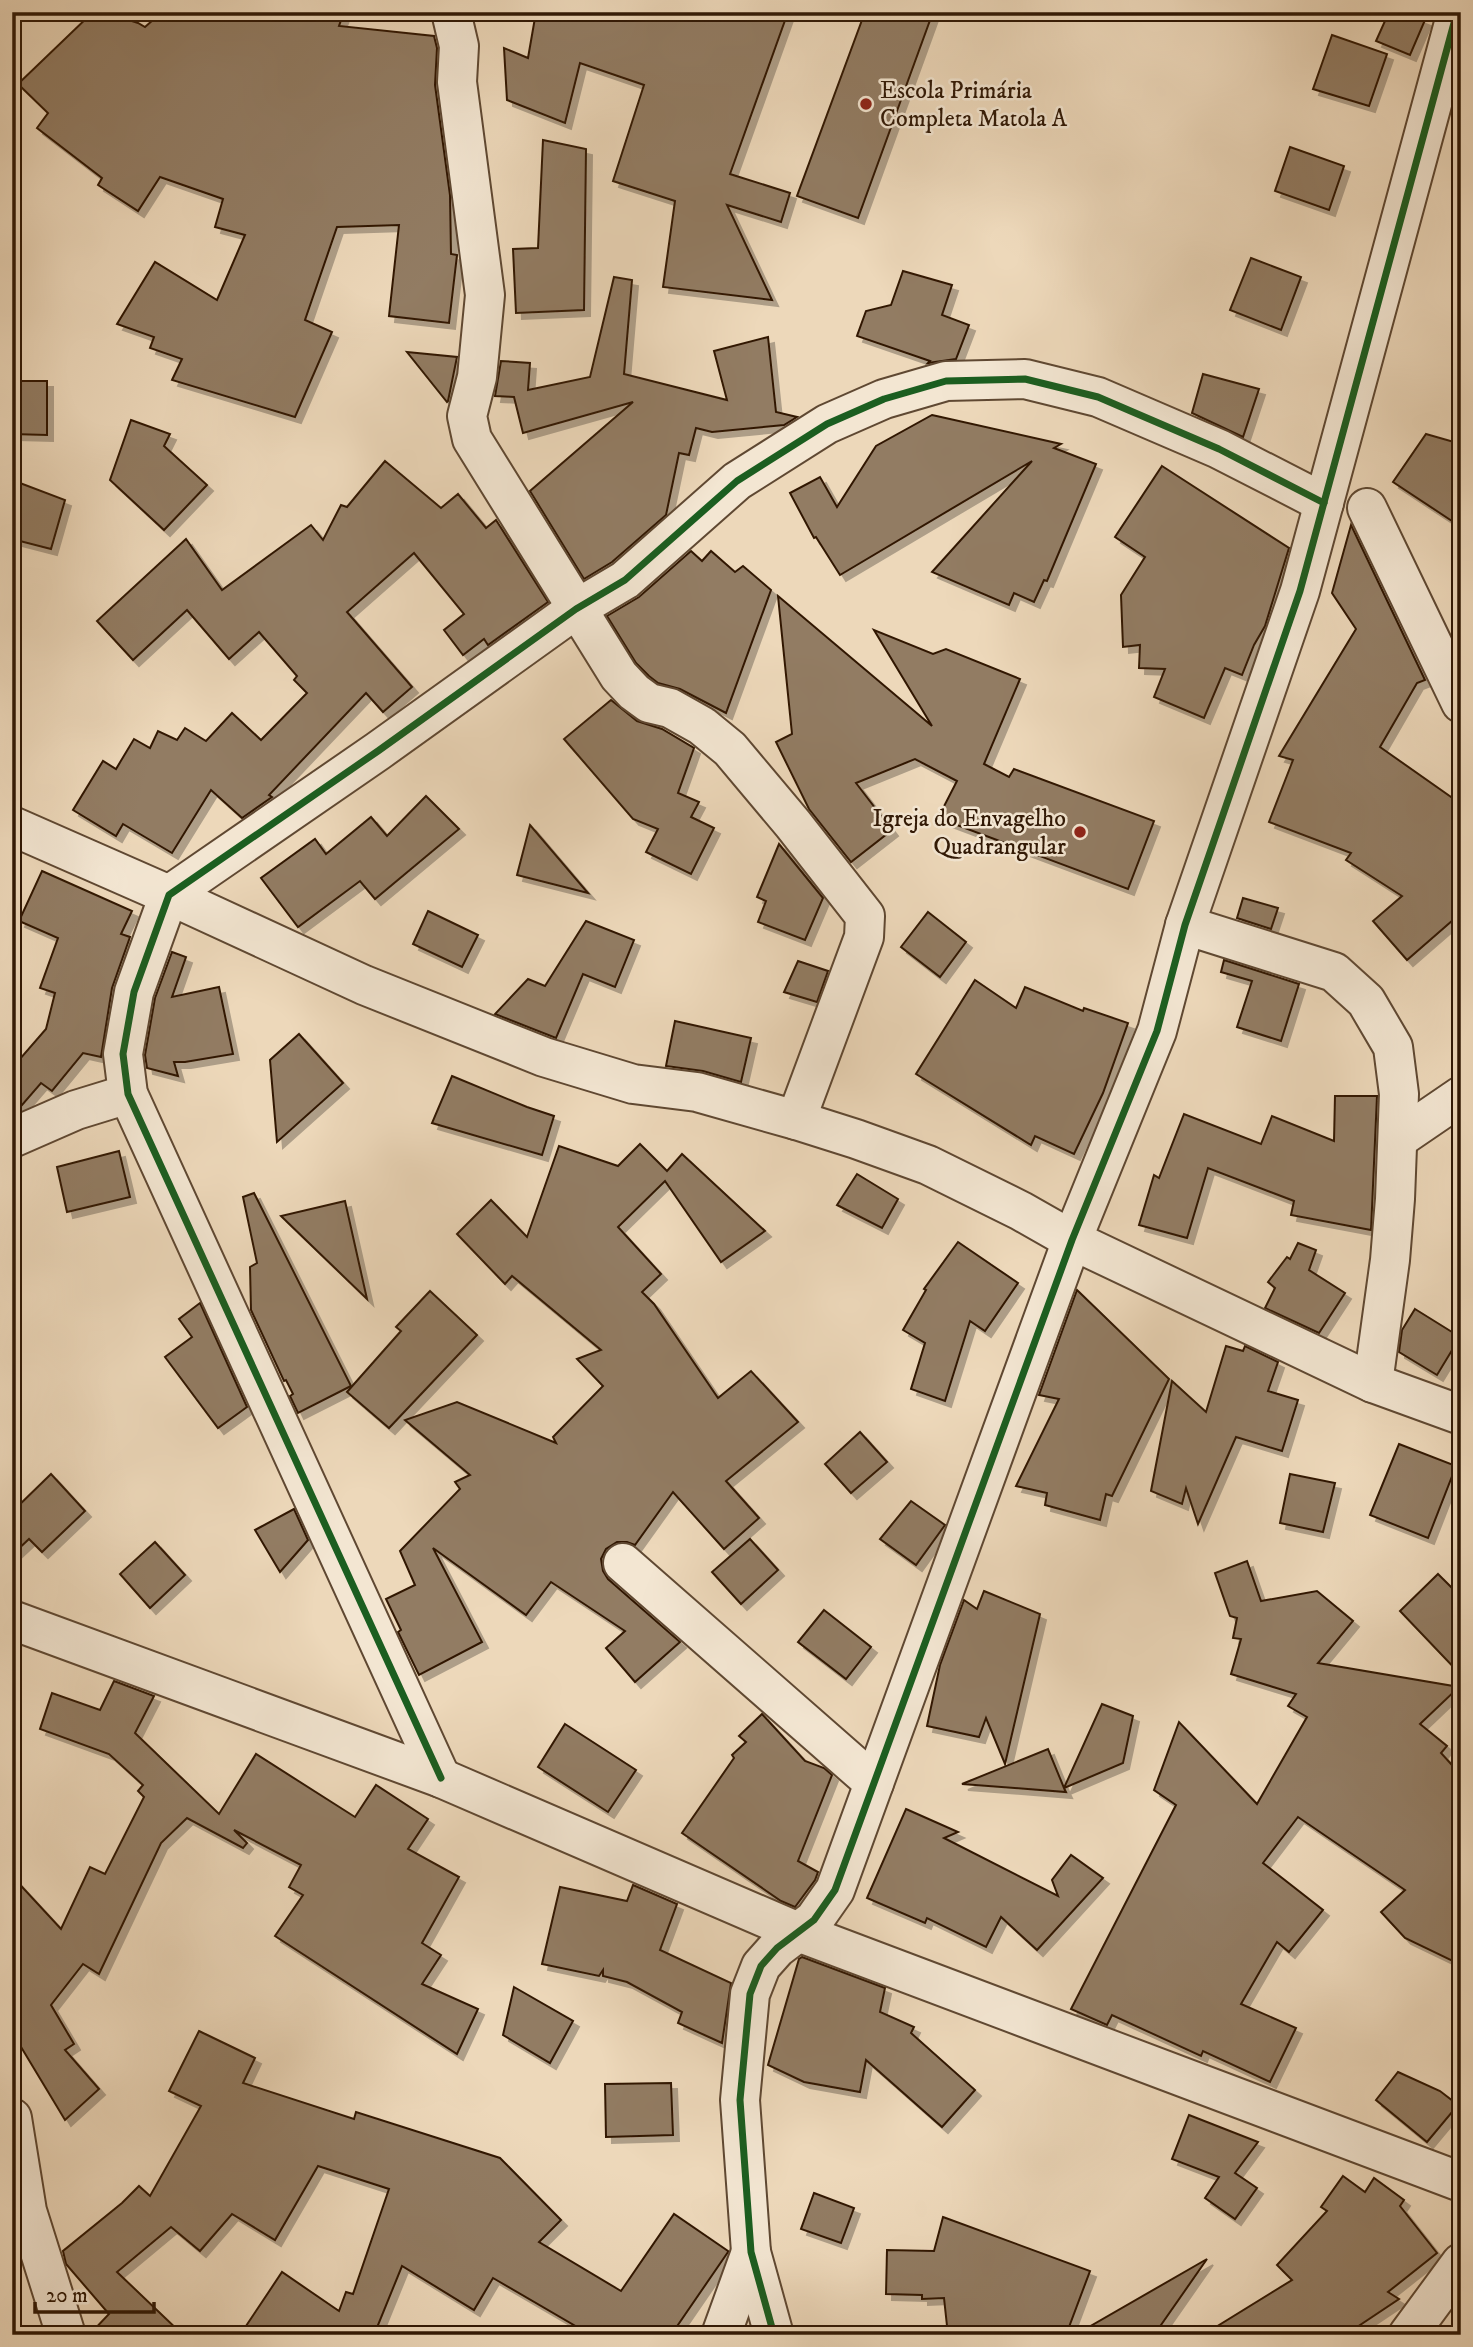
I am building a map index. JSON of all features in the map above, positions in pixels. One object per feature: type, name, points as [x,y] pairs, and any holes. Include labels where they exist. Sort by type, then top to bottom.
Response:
[{"type":"street","points":[[451,12],[459,46],[457,82],[485,295],[477,377],[467,416],[472,439],[619,676],[649,703],[681,714],[702,726],[730,749],[865,916],[864,937],[796,1120]]},
{"type":"street","points":[[774,2335],[751,2252],[740,2100],[750,1993],[761,1966],[777,1948],[814,1920],[835,1890],[1072,1240],[1157,1031],[1185,925],[1300,591],[1457,12]]},
{"type":"street","points":[[441,1777],[128,1094],[123,1054],[134,992],[169,895],[378,751],[576,609],[625,580],[737,481],[827,424],[884,399],[946,381],[1026,379],[1098,397],[1219,449],[1324,503]]},
{"type":"street","points":[[1367,508],[1461,703]]},
{"type":"street","points":[[12,826],[364,985],[544,1057],[633,1084],[697,1092],[796,1120],[928,1165],[1021,1211],[1072,1240],[1373,1383],[1461,1415]]},
{"type":"street","points":[[1185,925],[1334,972],[1366,1001],[1393,1047],[1399,1094],[1398,1139],[1390,1260],[1373,1383]]},
{"type":"street","points":[[12,1138],[76,1110],[128,1094]]},
{"type":"street","points":[[1398,1139],[1461,1096]]},
{"type":"street","points":[[623,1563],[874,1783]]},
{"type":"street","points":[[12,1620],[441,1777],[798,1932],[1461,2182]]},
{"type":"street","points":[[12,2118],[27,2211],[66,2335]]},
{"type":"street","points":[[721,2335],[751,2252]]},
{"type":"street","points":[[1408,2335],[1461,2263]]},
{"type":"building","points":[[93,12],[104,12],[145,27],[162,12],[344,12],[339,26],[434,36],[437,48],[435,85],[450,195],[451,254],[457,255],[449,323],[389,316],[399,225],[337,227],[305,320],[332,332],[295,417],[172,380],[182,359],[150,348],[154,337],[117,324],[155,262],[217,300],[245,235],[215,227],[223,199],[160,177],[138,211],[98,185],[102,178],[37,128],[48,113],[18,84]]},
{"type":"building","points":[[536,12],[788,12],[730,174],[790,193],[781,222],[727,205],[772,300],[663,287],[675,201],[613,181],[644,85],[580,63],[565,123],[507,100],[504,48],[528,58]]},
{"type":"building","name":"Escola Primária Completa Matola A","points":[[865,12],[933,12],[858,218],[797,196]]},
{"type":"building","points":[[1389,12],[1405,12],[1425,20],[1410,55],[1376,41]]},
{"type":"building","points":[[1332,35],[1387,54],[1369,106],[1313,89]]},
{"type":"building","points":[[543,140],[586,149],[584,310],[516,313],[513,249],[538,248]]},
{"type":"building","points":[[1290,147],[1344,166],[1329,210],[1275,191]]},
{"type":"building","points":[[1251,258],[1301,277],[1281,330],[1230,310]]},
{"type":"building","points":[[903,271],[952,285],[942,315],[969,325],[956,359],[928,363],[930,361],[857,336],[866,311],[891,305]]},
{"type":"building","points":[[614,277],[632,280],[624,374],[727,400],[714,351],[768,337],[776,412],[797,417],[784,425],[712,432],[696,428],[689,455],[679,453],[666,515],[612,562],[584,579],[530,491],[633,402],[523,433],[514,397],[495,396],[501,361],[530,363],[528,390],[590,377]]},
{"type":"building","points":[[407,352],[457,357],[447,402]]},
{"type":"building","points":[[1203,374],[1259,389],[1243,437],[1192,413]]},
{"type":"building","points":[[12,381],[47,381],[47,435],[12,434]]},
{"type":"building","points":[[932,415],[1061,444],[1054,448],[1096,464],[1047,581],[1044,580],[1034,602],[1014,593],[1009,605],[932,572],[1032,461],[840,575],[816,537],[814,538],[790,493],[820,477],[837,507],[876,446]]},
{"type":"building","points":[[131,420],[170,434],[164,446],[207,485],[164,530],[110,480]]},
{"type":"building","points":[[1426,434],[1461,444],[1461,527],[1393,482]]},
{"type":"building","points":[[385,461],[441,508],[458,494],[486,528],[496,520],[548,602],[488,645],[484,639],[463,655],[444,630],[464,614],[414,553],[347,612],[412,687],[383,712],[366,693],[269,795],[272,797],[242,818],[211,790],[172,853],[123,824],[116,836],[73,810],[103,761],[116,769],[134,739],[150,748],[158,731],[177,740],[185,728],[206,741],[232,713],[261,740],[307,693],[294,680],[297,676],[259,632],[229,659],[187,610],[133,660],[97,621],[186,539],[222,590],[311,525],[323,540],[341,505],[347,507]]},
{"type":"building","points":[[1162,466],[1289,548],[1265,626],[1242,675],[1225,668],[1204,718],[1154,697],[1165,669],[1139,668],[1140,645],[1123,647],[1121,595],[1145,557],[1115,537]]},
{"type":"building","points":[[12,480],[65,500],[51,549],[12,539]]},
{"type":"building","points":[[1351,525],[1425,680],[1417,683],[1380,747],[1461,804],[1461,913],[1407,960],[1373,921],[1402,896],[1346,860],[1351,853],[1269,822],[1293,760],[1279,756],[1356,629],[1332,593]]},
{"type":"building","points":[[691,551],[702,561],[711,551],[735,572],[743,566],[771,590],[726,713],[680,689],[658,683],[649,676],[636,663],[607,616],[639,597]]},
{"type":"building","points":[[778,596],[932,726],[874,630],[933,654],[946,649],[1020,679],[984,764],[1009,777],[1014,769],[1154,821],[1128,889],[938,818],[957,781],[915,759],[856,783],[892,830],[851,862],[809,809],[776,742],[792,734]]},
{"type":"building","points":[[611,700],[637,721],[662,729],[694,748],[678,793],[699,802],[691,817],[714,828],[691,874],[646,852],[658,829],[633,819],[564,739]]},
{"type":"building","points":[[426,796],[459,829],[375,899],[360,881],[298,927],[261,878],[315,839],[326,854],[371,817],[387,836]]},
{"type":"building","points":[[530,825],[588,893],[517,875]]},
{"type":"building","points":[[779,844],[823,898],[805,940],[758,922],[766,901],[757,897]]},
{"type":"building","points":[[42,871],[132,911],[121,934],[130,937],[112,988],[101,1057],[83,1053],[52,1091],[41,1083],[12,1114],[12,1068],[46,1029],[55,993],[40,988],[58,938],[19,921]]},
{"type":"building","points":[[1243,898],[1278,908],[1271,929],[1237,918]]},
{"type":"building","points":[[428,911],[478,935],[462,967],[413,944]]},
{"type":"building","points":[[928,912],[966,942],[940,977],[901,947]]},
{"type":"building","points":[[586,921],[634,940],[615,987],[583,974],[556,1038],[495,1014],[528,979],[545,986]]},
{"type":"building","points":[[172,952],[186,957],[172,997],[219,987],[233,1054],[174,1062],[178,1076],[147,1068],[145,1055],[155,998]]},
{"type":"building","points":[[1224,960],[1299,984],[1281,1041],[1237,1027],[1252,981],[1221,972]]},
{"type":"building","points":[[798,961],[828,971],[817,1002],[784,992]]},
{"type":"building","points":[[975,980],[1016,1008],[1025,987],[1083,1011],[1084,1008],[1128,1023],[1103,1093],[1074,1154],[1035,1136],[1031,1145],[916,1074]]},
{"type":"building","points":[[675,1021],[751,1038],[741,1082],[703,1071],[666,1066]]},
{"type":"building","points":[[299,1034],[343,1083],[277,1142],[270,1060]]},
{"type":"building","points":[[452,1076],[554,1116],[542,1155],[432,1123]]},
{"type":"building","points":[[1335,1096],[1377,1096],[1371,1230],[1291,1215],[1294,1201],[1208,1168],[1187,1238],[1139,1225],[1154,1175],[1159,1178],[1184,1114],[1261,1144],[1272,1116],[1334,1141]]},
{"type":"building","points":[[640,1144],[667,1171],[682,1154],[765,1231],[721,1262],[665,1181],[618,1227],[661,1274],[642,1292],[654,1304],[718,1398],[751,1371],[798,1422],[726,1481],[759,1518],[724,1549],[673,1492],[635,1545],[617,1542],[606,1549],[601,1559],[608,1579],[680,1642],[635,1682],[606,1648],[625,1631],[551,1582],[526,1615],[433,1548],[482,1642],[419,1675],[398,1632],[401,1630],[386,1599],[415,1585],[400,1551],[460,1489],[455,1482],[470,1475],[405,1420],[457,1402],[556,1443],[553,1437],[603,1386],[577,1359],[601,1350],[512,1276],[505,1284],[457,1234],[491,1200],[527,1237],[559,1146],[618,1166]]},
{"type":"building","points":[[119,1151],[130,1197],[67,1212],[57,1167]]},
{"type":"building","points":[[857,1174],[898,1199],[882,1228],[837,1205]]},
{"type":"building","points":[[254,1193],[351,1386],[298,1413],[290,1396],[293,1394],[286,1380],[284,1381],[251,1310],[250,1267],[257,1263],[243,1197]]},
{"type":"building","points":[[345,1201],[367,1299],[281,1216]]},
{"type":"building","points":[[958,1242],[1018,1283],[985,1331],[970,1321],[945,1401],[911,1389],[925,1343],[903,1330],[926,1290],[924,1289]]},
{"type":"building","points":[[1298,1243],[1316,1250],[1309,1270],[1345,1293],[1319,1333],[1265,1308],[1275,1288],[1268,1282],[1287,1257],[1290,1259]]},
{"type":"building","points":[[1077,1290],[1169,1379],[1112,1496],[1106,1494],[1100,1520],[1045,1505],[1047,1493],[1016,1486],[1059,1399],[1039,1395]]},
{"type":"building","points":[[430,1291],[477,1335],[389,1428],[347,1392],[401,1331],[396,1327]]},
{"type":"building","points":[[200,1303],[247,1407],[218,1428],[165,1357],[192,1337],[179,1319]]},
{"type":"building","points":[[1415,1309],[1460,1337],[1437,1375],[1399,1352],[1402,1330]]},
{"type":"building","points":[[1226,1346],[1243,1351],[1245,1346],[1278,1362],[1268,1391],[1298,1400],[1282,1451],[1236,1437],[1198,1524],[1186,1488],[1182,1504],[1151,1491],[1172,1381],[1206,1412]]},
{"type":"building","points":[[860,1432],[887,1462],[851,1493],[825,1464]]},
{"type":"building","points":[[1399,1444],[1456,1466],[1428,1538],[1370,1515]]},
{"type":"building","points":[[51,1474],[85,1511],[42,1552],[29,1539],[12,1555],[12,1512]]},
{"type":"building","points":[[1290,1474],[1335,1483],[1323,1532],[1280,1523]]},
{"type":"building","points":[[911,1501],[945,1525],[916,1565],[880,1539]]},
{"type":"building","points":[[294,1509],[308,1540],[280,1572],[255,1530]]},
{"type":"building","points":[[750,1539],[778,1570],[741,1604],[712,1572]]},
{"type":"building","points":[[155,1542],[185,1575],[150,1608],[120,1574]]},
{"type":"building","points":[[1247,1561],[1261,1601],[1317,1591],[1353,1621],[1318,1663],[1459,1687],[1420,1724],[1447,1746],[1441,1753],[1461,1775],[1461,1965],[1405,1938],[1381,1912],[1405,1890],[1298,1817],[1263,1863],[1323,1910],[1289,1952],[1277,1942],[1241,2004],[1296,2028],[1270,2082],[1203,2051],[1201,2056],[1112,2015],[1107,2025],[1071,2009],[1176,1805],[1154,1790],[1179,1722],[1257,1804],[1307,1717],[1288,1706],[1296,1694],[1231,1674],[1241,1639],[1233,1638],[1237,1618],[1230,1616],[1215,1573]]},
{"type":"building","points":[[1438,1574],[1461,1597],[1461,1675],[1400,1611]]},
{"type":"building","points":[[984,1591],[1040,1614],[1005,1764],[986,1718],[979,1737],[927,1726],[940,1665],[964,1600],[977,1609]]},
{"type":"building","points":[[824,1610],[871,1647],[846,1679],[798,1642]]},
{"type":"building","points":[[114,1681],[154,1696],[135,1733],[219,1814],[256,1754],[355,1817],[376,1785],[428,1819],[408,1849],[459,1877],[422,1943],[441,1955],[422,1984],[478,2009],[457,2054],[275,1936],[303,1895],[289,1887],[301,1865],[234,1830],[247,1843],[243,1848],[187,1818],[161,1843],[99,1974],[83,1964],[51,2005],[74,2044],[65,2050],[99,2089],[65,2120],[12,2032],[12,1876],[61,1929],[90,1867],[105,1874],[144,1797],[138,1791],[143,1785],[109,1754],[40,1729],[52,1693],[100,1710]]},
{"type":"building","points":[[1102,1704],[1133,1716],[1123,1763],[1064,1788]]},
{"type":"building","points":[[762,1714],[805,1761],[824,1768],[832,1775],[798,1861],[818,1872],[795,1907],[781,1901],[682,1833],[734,1758],[732,1755],[746,1742],[739,1736]]},
{"type":"building","points":[[565,1724],[636,1770],[608,1812],[538,1767]]},
{"type":"building","points":[[1048,1749],[1066,1792],[962,1784]]},
{"type":"building","points":[[906,1809],[958,1832],[944,1838],[1058,1896],[1052,1880],[1071,1855],[1103,1878],[1037,1950],[1001,1917],[986,1947],[927,1918],[925,1923],[867,1898]]},
{"type":"building","points":[[633,1885],[677,1904],[660,1950],[731,1983],[722,2043],[678,2023],[682,2012],[627,1982],[603,1976],[603,1970],[599,1976],[542,1964],[560,1887],[627,1901]]},
{"type":"building","points":[[802,1957],[885,1988],[880,2012],[914,2027],[911,2033],[975,2090],[942,2127],[866,2060],[860,2092],[804,2082],[768,2065],[799,1959]]},
{"type":"building","points":[[514,1987],[573,2021],[550,2063],[503,2035]]},
{"type":"building","points":[[199,2031],[255,2058],[243,2083],[354,2119],[356,2112],[500,2158],[561,2220],[539,2242],[621,2291],[674,2214],[728,2252],[671,2335],[591,2335],[493,2278],[474,2310],[402,2266],[374,2335],[240,2335],[282,2272],[339,2311],[346,2292],[353,2294],[389,2189],[318,2166],[275,2240],[232,2214],[200,2251],[171,2227],[117,2272],[183,2335],[89,2335],[109,2314],[66,2264],[63,2251],[139,2186],[150,2196],[201,2106],[169,2091]]},
{"type":"building","points":[[1398,2072],[1440,2091],[1458,2105],[1427,2142],[1376,2100]]},
{"type":"building","points":[[671,2083],[673,2135],[606,2137],[605,2084]]},
{"type":"building","points":[[1189,2115],[1258,2142],[1235,2173],[1257,2188],[1235,2219],[1205,2198],[1219,2177],[1172,2159]]},
{"type":"building","points":[[1343,2176],[1365,2192],[1374,2178],[1404,2200],[1400,2206],[1437,2253],[1388,2292],[1399,2299],[1345,2335],[1203,2335],[1292,2280],[1277,2265],[1327,2211],[1321,2207]]},
{"type":"building","points":[[814,2193],[854,2208],[841,2243],[801,2229]]},
{"type":"building","points":[[943,2217],[1090,2271],[1066,2335],[948,2335],[944,2298],[922,2299],[922,2295],[886,2294],[887,2250],[934,2251]]},
{"type":"building","points":[[1207,2259],[1154,2335],[1075,2335]]},
{"type":"cycle path","points":[[774,2335],[751,2252],[740,2100],[750,1994],[761,1966],[777,1948],[814,1920],[835,1890],[1072,1240],[1157,1031],[1185,925],[1300,591],[1457,12]]},
{"type":"cycle path","points":[[441,1778],[128,1094],[123,1054],[134,992],[169,895],[378,751],[576,609],[625,580],[737,481],[827,424],[884,399],[946,381],[1025,379],[1098,397],[1219,449],[1324,503]]},
{"type":"place","name":"Escola Primária Completa Matola A","points":[[866,104]]},
{"type":"place","name":"Igreja do Envagelho Quadrangular","points":[[1080,832]]}]
